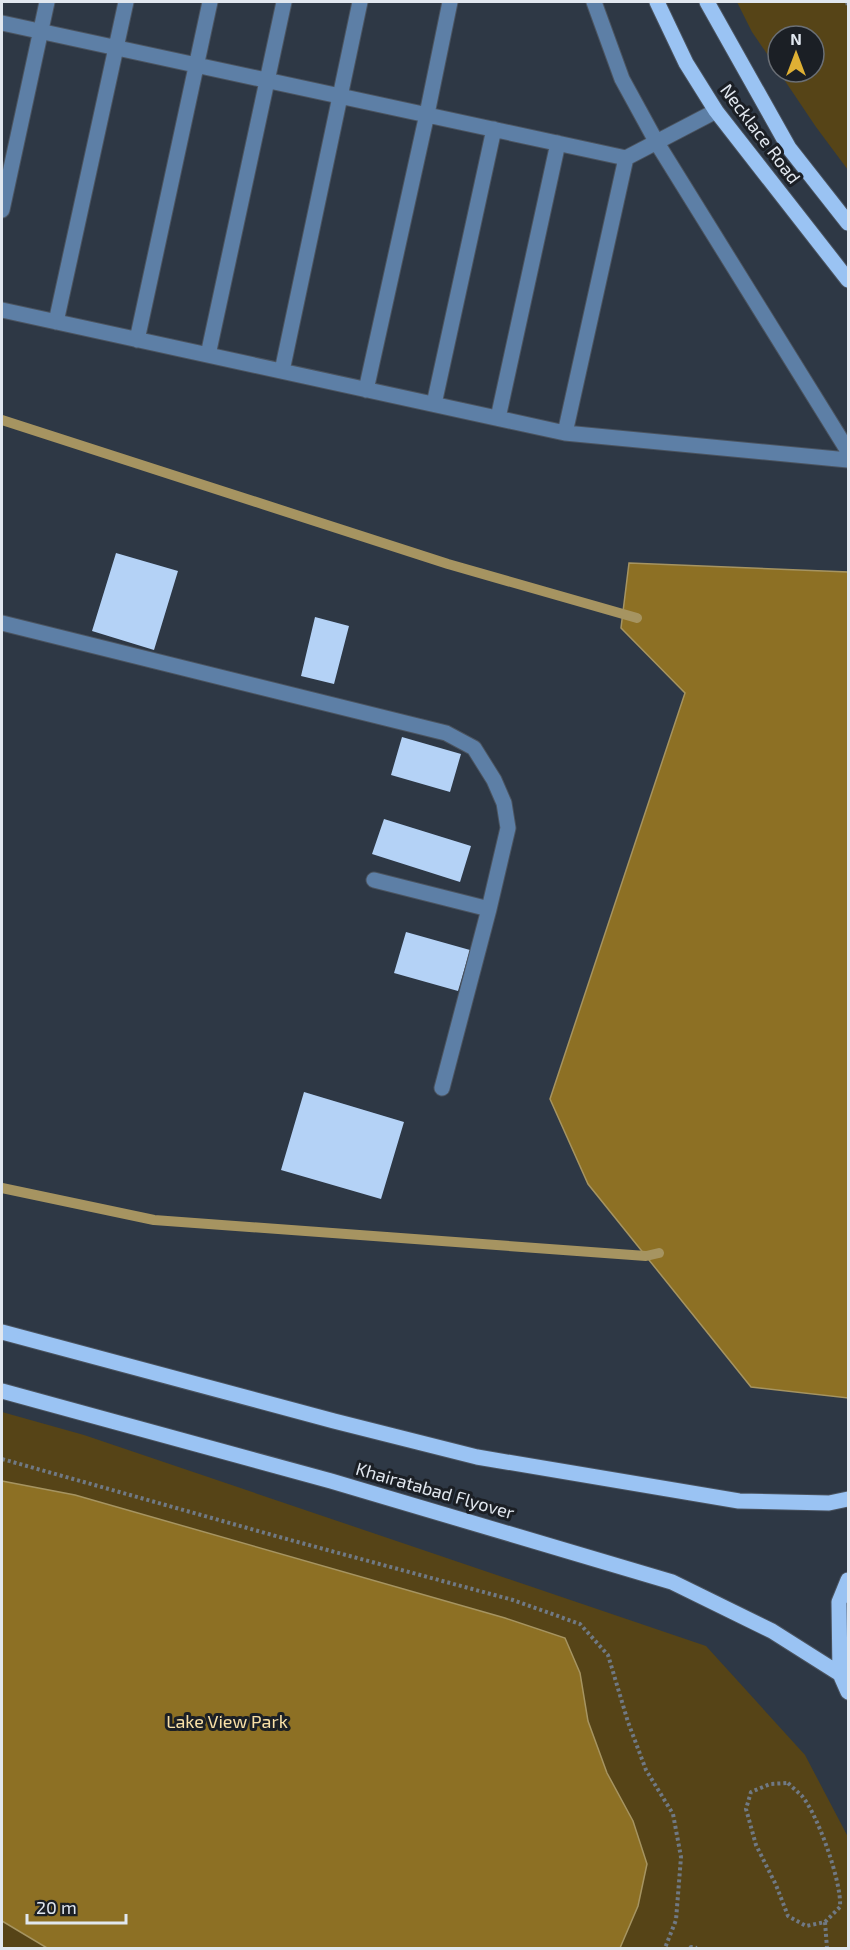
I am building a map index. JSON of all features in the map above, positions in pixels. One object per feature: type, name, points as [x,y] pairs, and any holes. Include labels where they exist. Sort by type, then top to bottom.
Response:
[{"type":"main road","name":"Necklace Road","points":[[657,2],[686,63],[716,111],[849,280]]},
{"type":"main road","name":"Necklace Road","points":[[707,2],[789,148],[849,223]]},
{"type":"main road","points":[[2,1332],[477,1457],[739,1501],[829,1503],[849,1499]]},
{"type":"main road","name":"Khairatabad Flyover","points":[[2,1391],[331,1481],[672,1582],[772,1631],[840,1674]]},
{"type":"main road","points":[[849,1580],[839,1602],[840,1674],[849,1692]]},
{"type":"street","points":[[2,210],[47,2]]},
{"type":"street","points":[[56,322],[126,2]]},
{"type":"street","points":[[137,340],[210,2]]},
{"type":"street","points":[[208,355],[284,2]]},
{"type":"street","points":[[282,371],[342,96],[360,2]]},
{"type":"street","points":[[366,390],[450,2]]},
{"type":"street","points":[[594,2],[622,79],[657,143],[849,451]]},
{"type":"street","points":[[2,23],[626,158],[716,111]]},
{"type":"street","points":[[434,404],[494,129]]},
{"type":"street","points":[[498,418],[558,143]]},
{"type":"street","points":[[565,433],[626,158]]},
{"type":"street","points":[[2,310],[565,433],[849,460]]},
{"type":"street","points":[[2,623],[446,733],[474,748],[494,780],[504,803],[508,828],[442,1088]]},
{"type":"street","points":[[374,880],[489,909]]},
{"type":"path","points":[[2,1459],[513,1600],[580,1624],[608,1655],[628,1722],[646,1770],[673,1814],[681,1857],[675,1920],[665,1948]]},
{"type":"path","points":[[825,1922],[806,1926],[788,1916],[756,1845],[746,1809],[751,1792],[770,1784],[788,1783],[803,1797],[815,1818],[838,1880],[841,1897],[840,1907],[825,1922],[827,1948]]},
{"type":"path","points":[[690,1948],[697,1948]]},
{"type":"green space","points":[[737,2],[848,2],[848,170],[787,84],[826,84],[826,24],[766,24],[766,52],[752,32]]},
{"type":"green space","name":"Lake View Park","points":[[2,1412],[84,1435],[706,1646],[805,1755],[848,1837],[848,1948],[2,1948]]},
{"type":"shaded area","points":[[629,563],[848,572],[848,1398],[751,1387],[588,1184],[550,1099],[685,693],[621,628]]},
{"type":"shaded area","name":"Lake View Park","points":[[2,1481],[75,1495],[505,1618],[565,1638],[580,1673],[588,1721],[607,1773],[633,1821],[647,1864],[638,1906],[620,1948],[47,1948],[2,1921]]},
{"type":"building","points":[[116,553],[178,571],[154,650],[92,631]]},
{"type":"building","points":[[315,617],[349,626],[334,684],[301,676]]},
{"type":"building","points":[[402,737],[461,754],[450,792],[391,775]]},
{"type":"building","points":[[384,819],[471,846],[460,882],[372,854]]},
{"type":"building","points":[[406,932],[470,950],[458,991],[394,973]]},
{"type":"building","points":[[304,1092],[404,1122],[381,1199],[281,1170]]},
{"type":"waterway","points":[[2,420],[448,564],[637,618]]},
{"type":"waterway","points":[[2,1188],[154,1220],[646,1256],[659,1253]]}]
